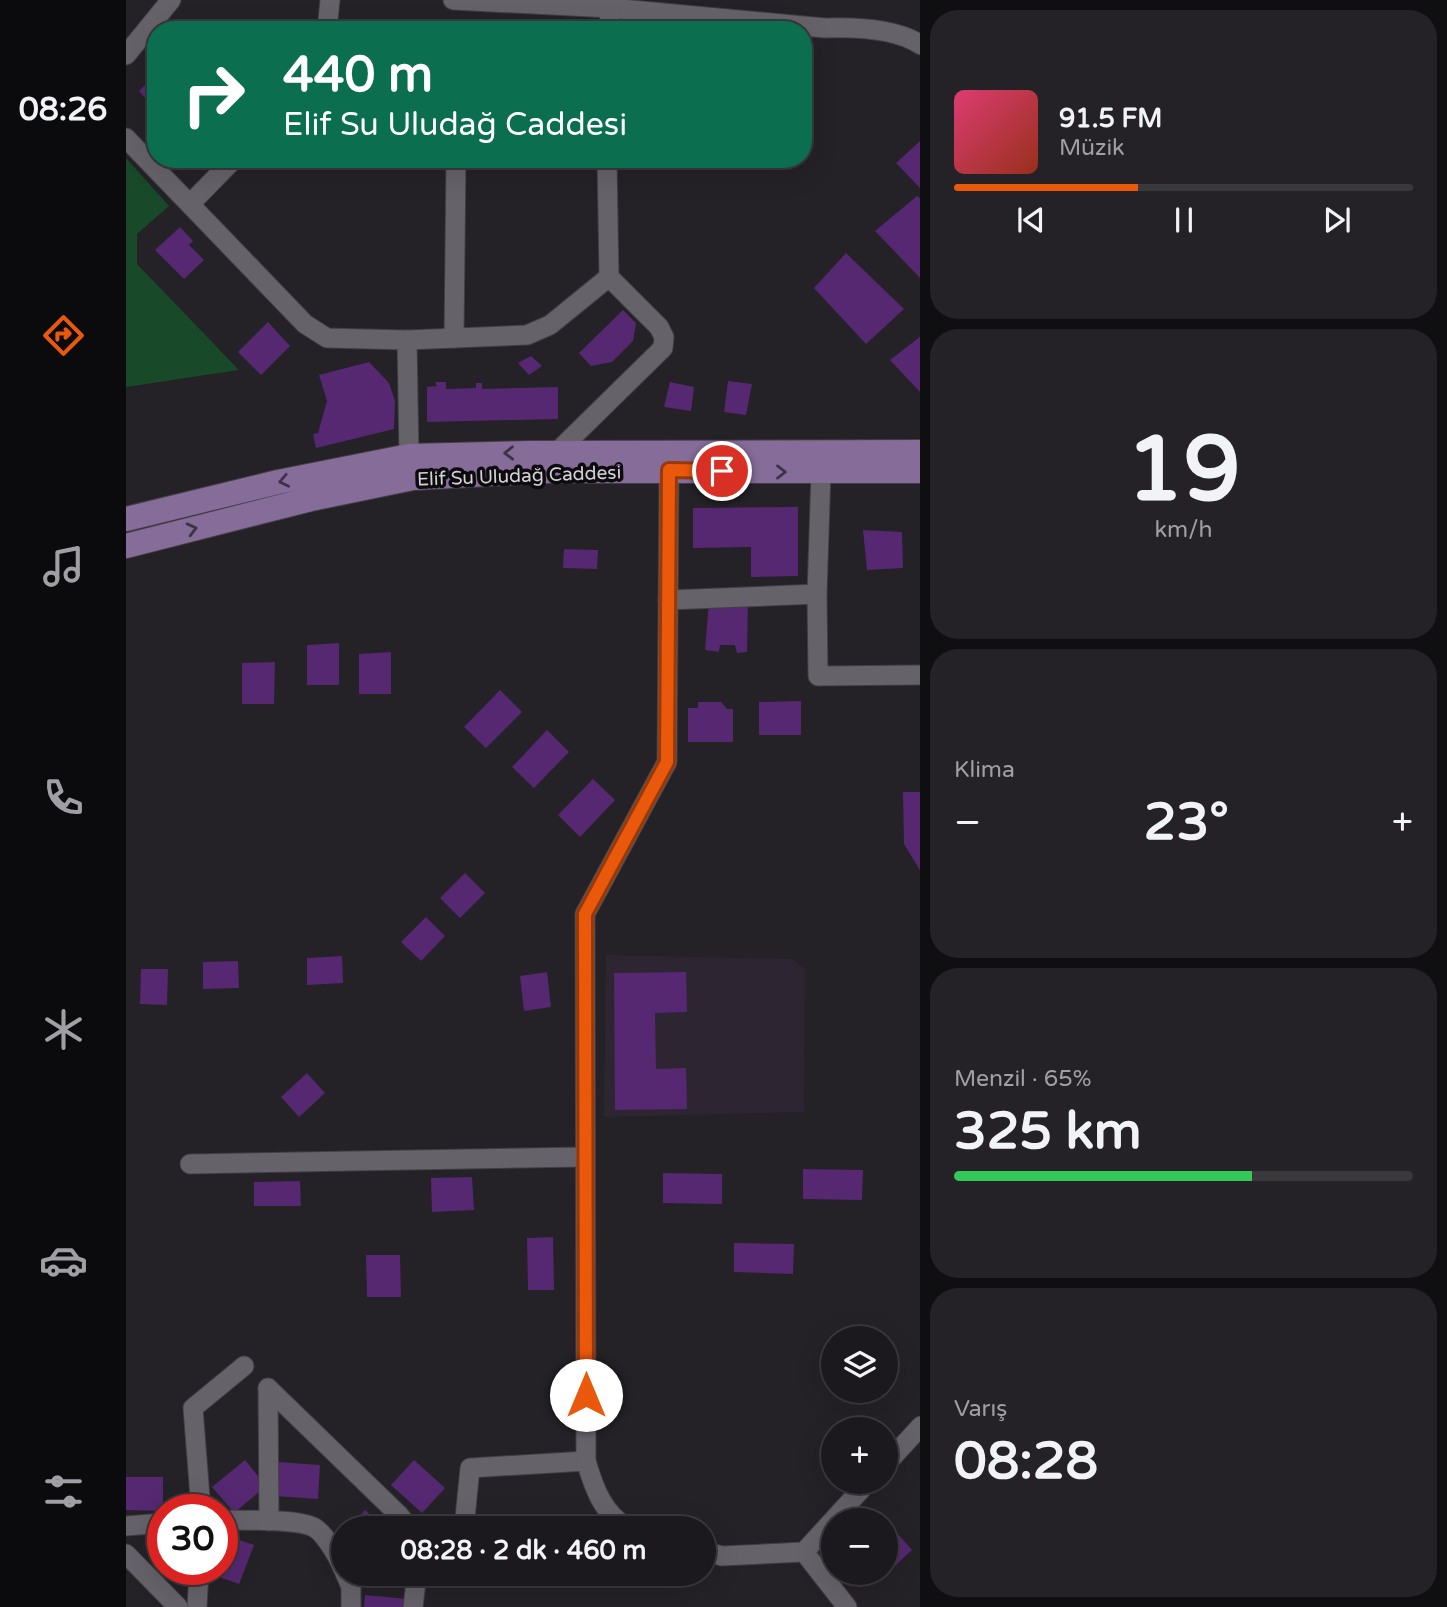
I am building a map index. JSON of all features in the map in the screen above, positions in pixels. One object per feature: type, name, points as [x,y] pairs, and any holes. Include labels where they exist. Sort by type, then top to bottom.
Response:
[{"type":"main road","name":"Elif Su Uludağ Caddesi","points":[[126,519],[278,482],[409,456],[920,452]]},
{"type":"main road","name":"Elif Su Uludağ Caddesi","points":[[126,546],[311,499],[413,478],[549,471],[920,471]]},
{"type":"street","points":[[154,21],[171,0]]},
{"type":"street","points":[[328,21],[330,0]]},
{"type":"street","points":[[453,0],[610,8],[750,21]]},
{"type":"street","points":[[609,21],[610,8]]},
{"type":"street","points":[[812,27],[853,27],[885,32],[920,45]]},
{"type":"street","points":[[126,55],[147,29]]},
{"type":"street","points":[[126,138],[147,160]]},
{"type":"street","points":[[155,168],[305,324],[327,338],[407,340],[527,335],[550,325],[609,277]]},
{"type":"street","points":[[190,205],[225,168]]},
{"type":"street","points":[[454,338],[457,168]]},
{"type":"street","points":[[556,453],[663,348],[664,337],[659,327],[609,277],[607,168]]},
{"type":"street","points":[[407,340],[409,456]]},
{"type":"street","points":[[613,1516],[595,1492],[586,1461],[585,914],[667,762],[669,470]]},
{"type":"street","points":[[821,472],[817,594],[818,676],[920,675]]},
{"type":"street","points":[[668,600],[817,594]]},
{"type":"street","points":[[190,1164],[584,1157]]},
{"type":"street","points":[[200,1494],[193,1408],[244,1366]]},
{"type":"street","points":[[269,1521],[268,1388],[399,1516]]},
{"type":"street","points":[[898,1451],[920,1426]]},
{"type":"street","points":[[465,1516],[470,1468],[586,1461]]},
{"type":"street","points":[[716,1554],[804,1552],[858,1494]]},
{"type":"street","points":[[238,1520],[293,1523],[316,1528],[331,1548]]},
{"type":"street","points":[[126,1526],[147,1524]]},
{"type":"street","points":[[804,1552],[847,1607]]},
{"type":"street","points":[[126,1554],[178,1607]]},
{"type":"street","points":[[197,1607],[198,1585]]},
{"type":"street","points":[[351,1586],[351,1607]]},
{"type":"street","points":[[413,1607],[415,1586]]},
{"type":"shaded area","points":[[606,955],[792,959],[805,969],[804,1112],[604,1117]]},
{"type":"green space","points":[[126,158],[169,206],[137,234],[137,264],[239,370],[126,387]]},
{"type":"building","points":[[147,83],[147,100],[139,91]]},
{"type":"building","points":[[920,141],[920,188],[896,163]]},
{"type":"building","points":[[917,196],[920,198],[920,278],[875,231]]},
{"type":"building","points":[[180,227],[193,241],[189,245],[204,260],[184,279],[155,250]]},
{"type":"building","points":[[846,253],[904,309],[866,344],[814,288]]},
{"type":"building","points":[[623,310],[636,323],[633,341],[612,362],[591,366],[579,353]]},
{"type":"building","points":[[268,322],[290,346],[261,375],[238,352]]},
{"type":"building","points":[[920,337],[920,392],[890,360]]},
{"type":"building","points":[[531,356],[542,366],[529,375],[518,363]]},
{"type":"building","points":[[369,362],[389,383],[395,401],[394,429],[316,448],[313,434],[318,433],[327,401],[319,375]]},
{"type":"building","points":[[728,381],[752,384],[746,415],[724,412]]},
{"type":"building","points":[[435,382],[446,382],[446,389],[476,388],[476,383],[482,383],[482,389],[558,387],[558,419],[427,422],[427,387],[437,386]]},
{"type":"building","points":[[670,382],[694,387],[691,411],[664,407]]},
{"type":"building","points":[[798,507],[798,576],[751,577],[751,547],[693,548],[693,508]]},
{"type":"building","points":[[863,530],[902,532],[903,568],[867,570]]},
{"type":"building","points":[[564,549],[598,550],[597,569],[563,568]]},
{"type":"building","points":[[709,601],[748,602],[747,652],[737,653],[735,645],[720,645],[719,652],[705,650]]},
{"type":"building","points":[[339,643],[339,685],[307,685],[307,645]]},
{"type":"building","points":[[391,652],[391,694],[359,694],[359,654]]},
{"type":"building","points":[[275,662],[274,704],[242,704],[242,663]]},
{"type":"building","points":[[500,690],[522,712],[486,748],[464,727]]},
{"type":"building","points":[[801,701],[801,735],[759,735],[759,702]]},
{"type":"building","points":[[698,702],[721,702],[727,709],[733,709],[733,742],[688,742],[688,708],[698,708]]},
{"type":"building","points":[[547,730],[569,752],[534,788],[512,767]]},
{"type":"building","points":[[593,779],[615,800],[580,837],[558,815]]},
{"type":"building","points":[[903,792],[920,792],[920,870],[904,844]]},
{"type":"building","points":[[465,873],[485,893],[460,918],[440,898]]},
{"type":"building","points":[[426,917],[445,936],[421,961],[401,942]]},
{"type":"building","points":[[342,956],[343,983],[307,985],[307,958]]},
{"type":"building","points":[[238,961],[239,988],[203,989],[203,962]]},
{"type":"building","points":[[141,969],[168,969],[167,1005],[140,1004]]},
{"type":"building","points":[[547,972],[551,1007],[524,1011],[520,976]]},
{"type":"building","points":[[686,972],[687,1012],[655,1013],[656,1069],[686,1068],[687,1109],[615,1110],[614,973]]},
{"type":"building","points":[[307,1073],[325,1093],[299,1117],[281,1097]]},
{"type":"building","points":[[803,1169],[863,1170],[862,1200],[803,1199]]},
{"type":"building","points":[[663,1173],[722,1174],[722,1204],[663,1203]]},
{"type":"building","points":[[472,1177],[474,1210],[432,1212],[431,1178]]},
{"type":"building","points":[[300,1181],[301,1206],[254,1206],[254,1182]]},
{"type":"building","points":[[553,1237],[554,1290],[528,1290],[527,1238]]},
{"type":"building","points":[[734,1243],[794,1244],[793,1274],[734,1272]]},
{"type":"building","points":[[366,1255],[400,1255],[401,1297],[367,1297]]},
{"type":"building","points":[[245,1460],[266,1486],[238,1510],[238,1494],[218,1494],[212,1487]]},
{"type":"building","points":[[414,1460],[445,1488],[422,1513],[391,1485]]},
{"type":"building","points":[[278,1462],[320,1465],[318,1499],[276,1496]]},
{"type":"building","points":[[126,1477],[163,1477],[163,1494],[147,1494],[147,1511],[126,1510]]},
{"type":"building","points":[[365,1510],[371,1516],[359,1516]]},
{"type":"building","points":[[898,1534],[912,1550],[898,1563]]},
{"type":"building","points":[[238,1540],[254,1545],[238,1584]]},
{"type":"building","points":[[365,1595],[407,1599],[406,1607],[364,1607]]},
{"type":"route","points":[[586,1395],[585,914],[667,762],[669,470],[722,471]]}]
